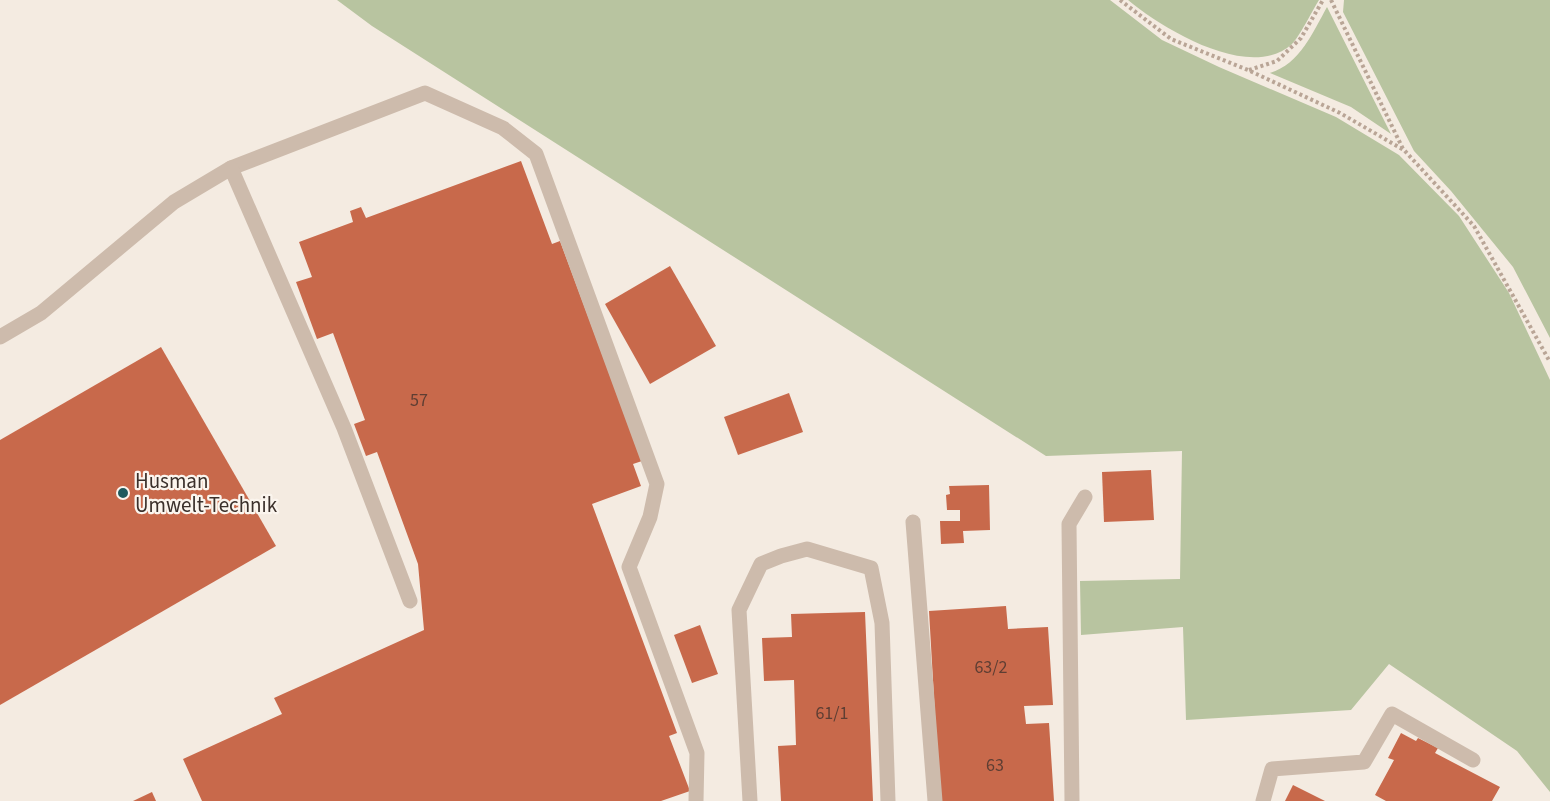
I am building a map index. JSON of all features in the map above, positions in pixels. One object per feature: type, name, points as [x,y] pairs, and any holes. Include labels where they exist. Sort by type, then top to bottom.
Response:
[{"type":"lane","points":[[0,337],[41,313],[174,202],[231,168],[425,93],[503,128],[536,154],[657,484],[650,517],[629,567],[697,753],[696,801]]},
{"type":"lane","points":[[231,168],[344,428],[410,601]]},
{"type":"lane","points":[[1072,801],[1069,524],[1085,497]]},
{"type":"lane","points":[[913,522],[935,801]]},
{"type":"lane","points":[[750,801],[739,610],[761,564],[807,549],[871,568],[882,623],[888,801]]},
{"type":"lane","points":[[1263,801],[1272,769],[1364,762],[1392,714],[1473,760]]},
{"type":"path","points":[[1120,0],[1171,39],[1248,70],[1340,113],[1404,150]]},
{"type":"path","points":[[1248,70],[1277,61],[1301,38],[1323,0]]},
{"type":"path","points":[[1331,0],[1404,150],[1474,226],[1550,362]]},
{"type":"green space","points":[[337,0],[1110,0],[1162,40],[1336,117],[1399,155],[1459,216],[1509,293],[1550,380],[1550,792],[1517,751],[1389,664],[1351,710],[1186,720],[1183,627],[1081,635],[1080,581],[1180,579],[1182,451],[1046,456],[372,26]]},
{"type":"green space","points":[[1128,0],[1319,0],[1292,44],[1274,54],[1254,57],[1231,54],[1184,37]]},
{"type":"green space","points":[[1344,0],[1550,0],[1550,338],[1513,267],[1451,191],[1414,151],[1343,12]]},
{"type":"green space","points":[[1327,7],[1391,134],[1351,107],[1270,73],[1280,69],[1298,55]]},
{"type":"building","points":[[521,161],[552,244],[560,241],[642,461],[633,464],[641,486],[592,504],[677,733],[669,736],[690,791],[661,801],[202,801],[183,759],[282,714],[274,698],[424,630],[418,564],[377,452],[366,456],[354,424],[365,420],[333,333],[317,339],[296,282],[312,277],[299,242],[353,222],[350,211],[361,207],[366,218]]},
{"type":"building","points":[[670,266],[716,346],[650,384],[605,304]]},
{"type":"building","name":"Husman Umwelt-Technik","points":[[161,347],[276,546],[0,705],[0,440]]},
{"type":"building","points":[[789,393],[803,432],[738,455],[724,417]]},
{"type":"building","points":[[1151,470],[1154,520],[1104,522],[1102,472]]},
{"type":"building","points":[[989,485],[990,530],[963,531],[964,543],[941,544],[940,521],[960,521],[960,510],[947,510],[946,495],[950,494],[949,486]]},
{"type":"building","points":[[1006,606],[1008,629],[1048,627],[1053,705],[1024,706],[1026,724],[1049,723],[1054,801],[940,801],[929,611]]},
{"type":"building","points":[[865,612],[873,801],[781,801],[778,746],[796,745],[794,680],[764,681],[762,638],[792,637],[791,614]]},
{"type":"building","points":[[700,625],[718,674],[692,683],[674,635]]},
{"type":"building","points":[[1401,733],[1438,748],[1435,753],[1500,787],[1492,801],[1386,801],[1375,795],[1394,760],[1388,758]]},
{"type":"building","points":[[1293,785],[1325,801],[1285,801]]},
{"type":"building","points":[[152,792],[156,801],[133,801]]},
{"type":"place","name":"Husman Umwelt-Technik","points":[[123,493]]}]
